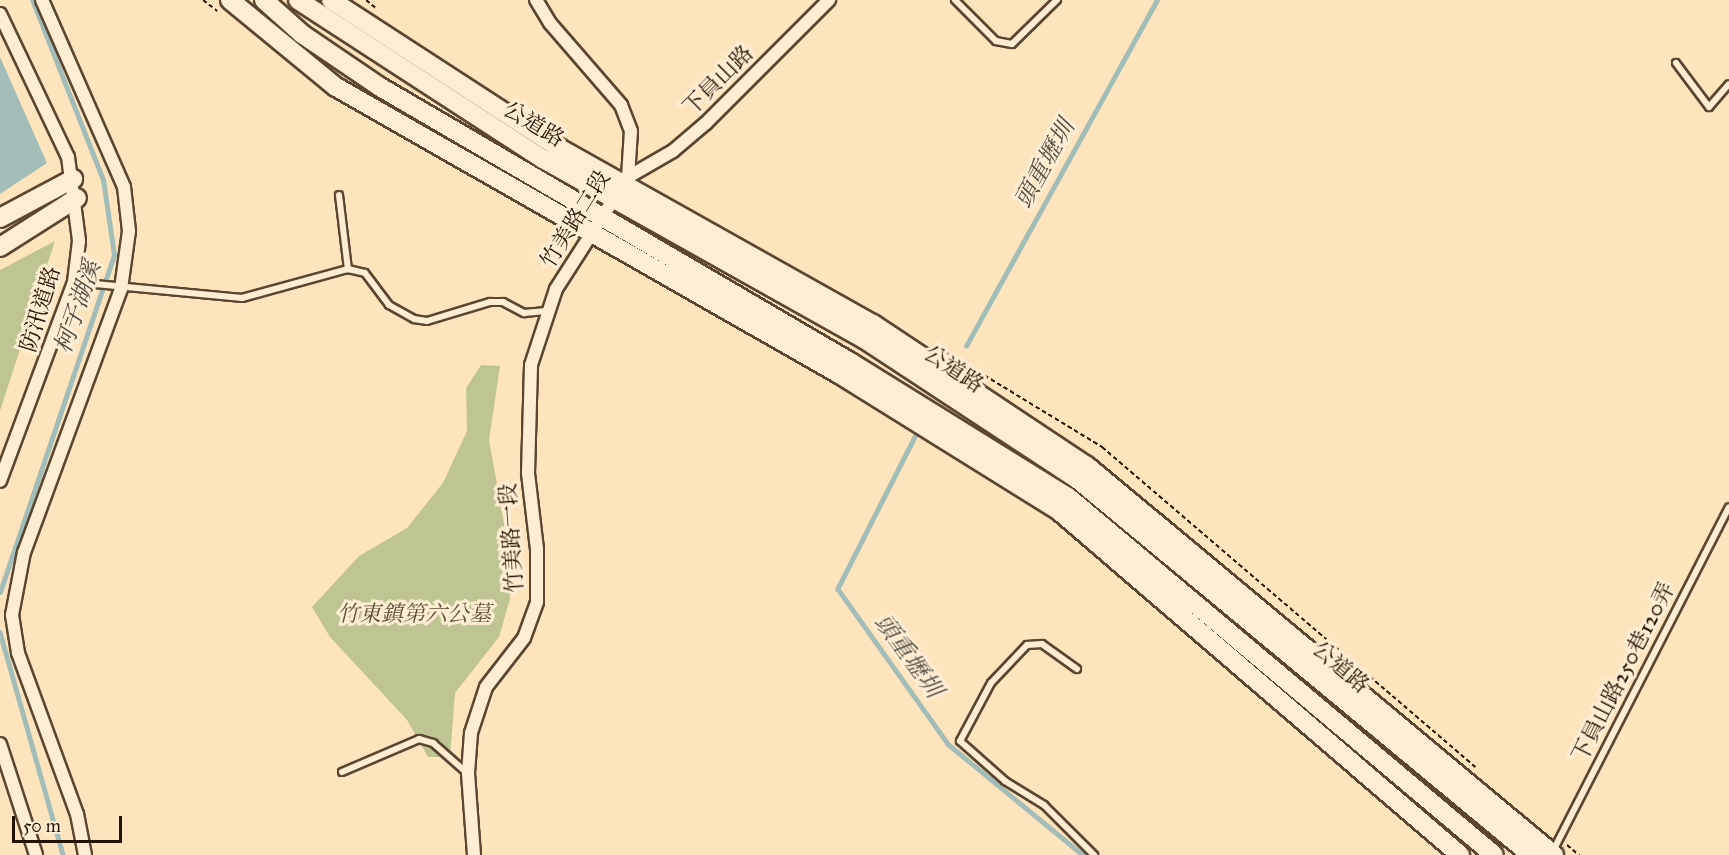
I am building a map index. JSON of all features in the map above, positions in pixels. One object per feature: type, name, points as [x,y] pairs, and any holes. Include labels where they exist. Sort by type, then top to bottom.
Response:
[{"type":"street","points":[[42,0],[124,187],[129,231],[121,289],[24,552],[12,615],[18,652],[77,814],[85,855]]},
{"type":"street","name":"公道路","points":[[264,0],[302,34],[380,87],[602,219],[850,362],[1068,497],[1494,855]]},
{"type":"street","name":"公道路","points":[[298,0],[406,74],[622,186],[873,324],[1087,466],[1552,854]]},
{"type":"street","name":"公道路","points":[[331,0],[413,57],[864,339],[1076,478],[1530,855]]},
{"type":"street","name":"竹美路二段","points":[[536,0],[550,23],[621,105],[631,131],[622,186],[546,311]]},
{"type":"street","name":"下員山路","points":[[622,186],[673,151],[706,123],[829,0]]},
{"type":"street","points":[[226,7],[336,87],[592,236],[841,375],[1058,510],[1460,855]]},
{"type":"street","name":"防汛道路","points":[[0,14],[68,157],[77,198],[74,282],[0,481]]},
{"type":"street","points":[[0,218],[73,179]]},
{"type":"street","points":[[0,247],[77,198]]},
{"type":"street","name":"竹美路一段","points":[[474,855],[468,773],[471,733],[486,687],[524,638],[537,602],[537,549],[526,416],[531,365],[546,311]]},
{"type":"street","points":[[0,744],[36,855]]},
{"type":"lane","points":[[955,0],[996,41],[1012,44],[1057,0]]},
{"type":"lane","points":[[1676,63],[1709,107],[1729,84]]},
{"type":"lane","points":[[339,195],[348,269]]},
{"type":"lane","points":[[74,282],[121,289],[242,298],[348,269],[365,273],[389,305],[414,320],[427,321],[490,302],[503,302],[524,313],[546,311]]},
{"type":"lane","name":"下員山路250巷120弄","points":[[1552,854],[1729,507]]},
{"type":"lane","points":[[1077,669],[1042,644],[1027,645],[991,683],[960,741],[1005,781],[1044,805],[1094,855]]},
{"type":"lane","points":[[342,772],[419,739],[433,743],[468,773]]},
{"type":"path","points":[[203,0],[226,7]]},
{"type":"green space","points":[[55,241],[0,411],[0,270]]},
{"type":"green space","name":"竹東鎮第六公墓","points":[[481,365],[500,366],[489,440],[507,540],[510,599],[499,637],[455,693],[450,757],[428,757],[407,720],[330,637],[312,607],[359,556],[407,528],[443,483],[467,431],[466,388]]},
{"type":"water","points":[[0,57],[47,163],[0,194]]},
{"type":"waterway","name":"柯子湖溪","points":[[0,592],[114,255],[103,180],[32,0]]},
{"type":"waterway","name":"頭重壢圳","points":[[966,346],[1157,0]]},
{"type":"waterway","name":"頭重壢圳","points":[[917,433],[838,589],[948,744],[1083,855]]},
{"type":"waterway","name":"柯子湖溪","points":[[0,632],[63,855]]}]
